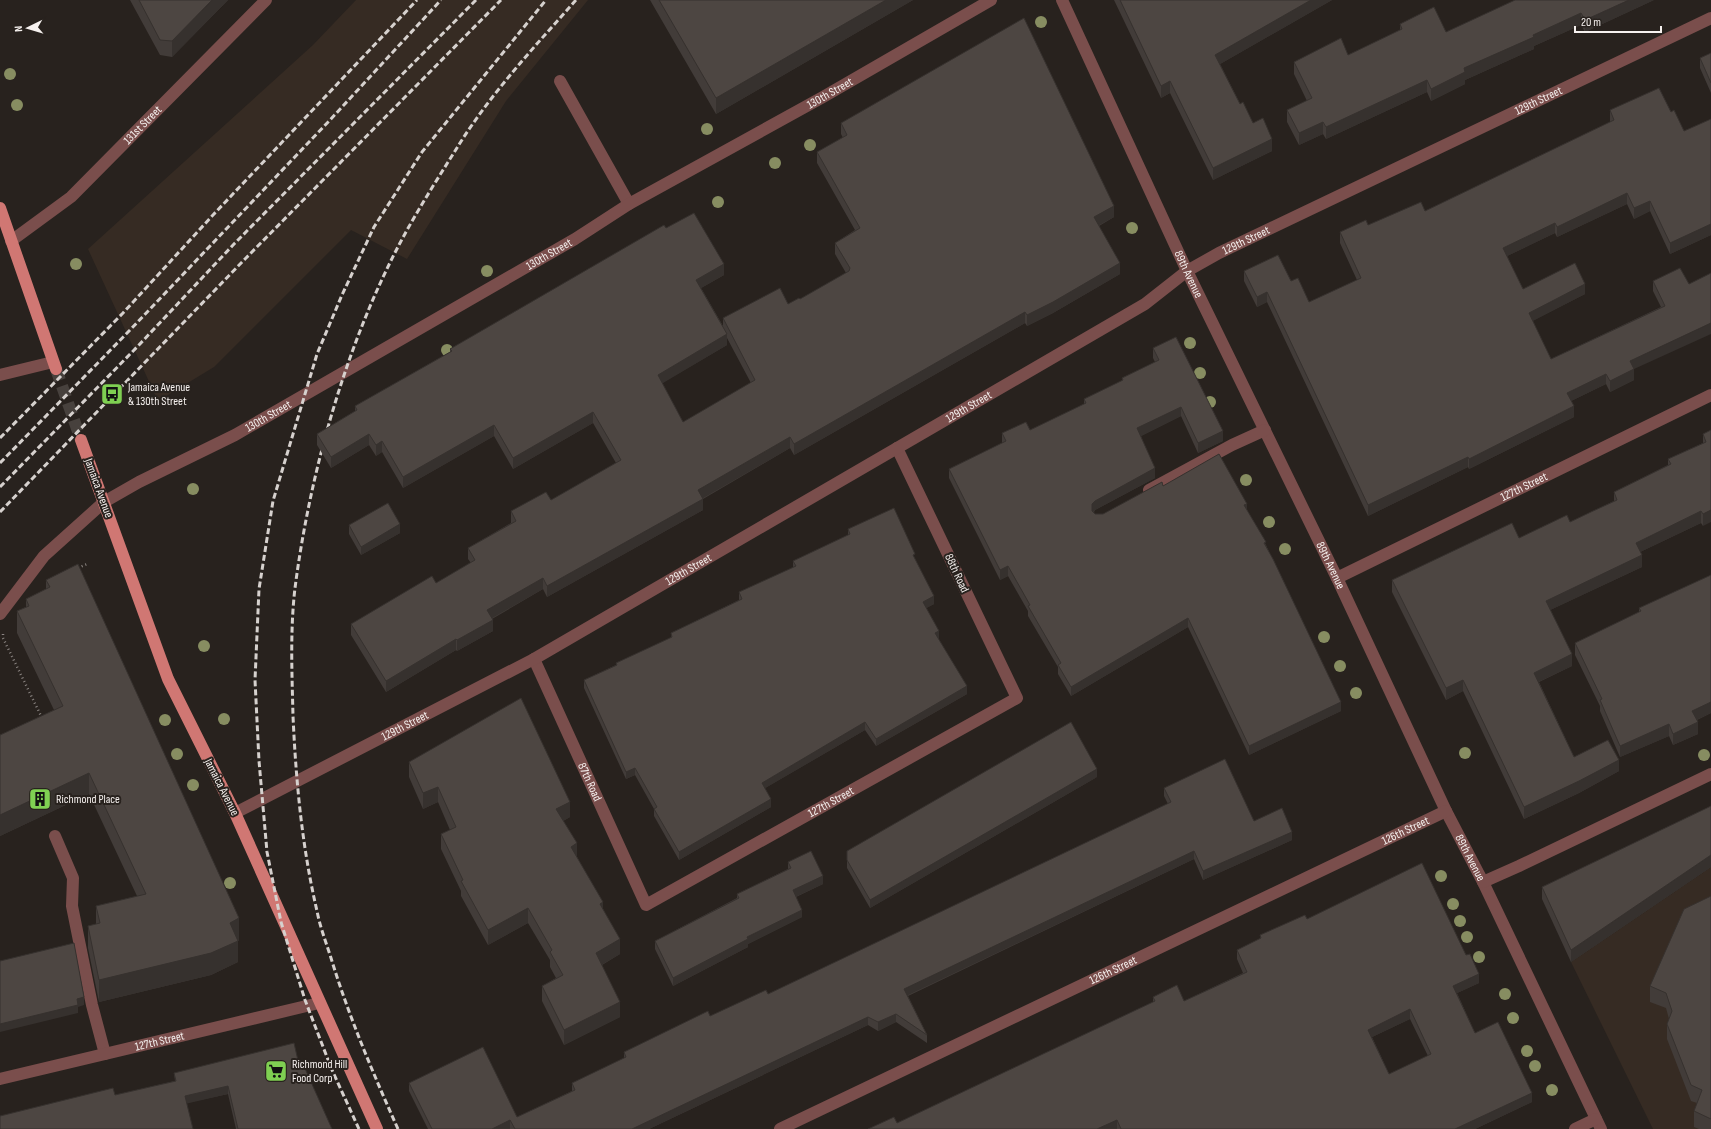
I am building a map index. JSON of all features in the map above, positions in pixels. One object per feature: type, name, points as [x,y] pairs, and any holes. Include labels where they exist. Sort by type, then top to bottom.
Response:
[{"type":"main road","points":[[0,208],[54,366]]},
{"type":"main road","name":"Jamaica Avenue","points":[[81,440],[168,679],[236,813],[376,1129]]},
{"type":"street","name":"131st Street","points":[[11,241],[71,197],[266,0]]},
{"type":"street","name":"130th Street","points":[[0,614],[44,556],[104,502],[139,482],[235,435],[575,239],[629,204],[823,97],[991,0]]},
{"type":"street","name":"89th Avenue","points":[[1062,0],[1187,271],[1337,578],[1446,811],[1483,882],[1599,1124]]},
{"type":"street","name":"129th Street","points":[[236,813],[534,659],[1145,304],[1187,271],[1219,253],[1711,18]]},
{"type":"street","points":[[560,81],[629,204]]},
{"type":"street","points":[[0,375],[54,366]]},
{"type":"street","name":"127th Street","points":[[1337,578],[1711,395]]},
{"type":"street","points":[[1141,494],[1232,445],[1265,430]]},
{"type":"street","name":"88th Road","points":[[897,448],[1017,698]]},
{"type":"street","name":"87th Road","points":[[534,659],[646,905]]},
{"type":"street","name":"127th Street","points":[[646,905],[1017,698]]},
{"type":"street","points":[[1483,882],[1520,866],[1711,774]]},
{"type":"street","name":"126th Street","points":[[780,1129],[1446,811]]},
{"type":"street","points":[[55,836],[73,878],[72,906],[92,1005],[104,1054]]},
{"type":"street","name":"127th Street","points":[[0,1079],[319,1003]]},
{"type":"street","points":[[1576,1129],[1599,1124]]},
{"type":"path","points":[[73,570],[86,564]]},
{"type":"path","points":[[3,631],[3,638],[43,721]]},
{"type":"shaded area","points":[[356,0],[588,0],[506,101],[407,259],[351,230],[214,367],[158,401],[88,249],[313,45]]},
{"type":"shaded area","points":[[1711,867],[1711,1129],[1653,1129],[1571,962]]},
{"type":"building","points":[[139,0],[212,0],[172,41],[160,40]]},
{"type":"building","points":[[659,0],[886,0],[716,98]]},
{"type":"building","points":[[1120,0],[1311,0],[1215,55],[1240,104],[1243,102],[1253,123],[1263,118],[1272,139],[1213,168],[1170,81],[1161,86]]},
{"type":"building","points":[[1515,0],[1629,0],[1585,20],[1581,13],[1533,35],[1534,37],[1464,68],[1465,72],[1431,89],[1427,80],[1326,127],[1323,122],[1299,133],[1287,110],[1312,98],[1294,62],[1341,38],[1348,55],[1402,29],[1400,24],[1434,7],[1446,32]]},
{"type":"building","points":[[1024,18],[1114,206],[1094,217],[1120,263],[1053,302],[1027,315],[1025,312],[794,444],[790,437],[698,490],[703,499],[547,586],[543,578],[487,610],[493,620],[457,640],[456,639],[386,681],[351,624],[432,576],[436,583],[475,560],[468,548],[516,521],[511,511],[546,492],[551,500],[621,460],[593,412],[513,458],[494,425],[403,477],[382,441],[376,445],[369,434],[331,457],[317,434],[357,410],[355,406],[452,351],[450,349],[664,225],[666,228],[694,213],[724,264],[696,280],[727,334],[658,375],[683,422],[755,380],[723,318],[780,288],[788,304],[799,298],[800,299],[849,271],[850,268],[835,243],[860,228],[817,152],[847,135],[841,123]]},
{"type":"building","points":[[1711,53],[1711,83],[1700,58]]},
{"type":"building","points":[[1659,88],[1671,112],[1674,110],[1684,131],[1711,119],[1711,224],[1670,243],[1650,201],[1634,208],[1627,193],[1557,227],[1555,223],[1503,248],[1523,289],[1575,263],[1585,284],[1529,313],[1551,359],[1665,306],[1653,281],[1680,268],[1689,284],[1711,273],[1711,323],[1630,361],[1634,369],[1610,381],[1606,374],[1567,393],[1574,406],[1469,459],[1468,457],[1368,505],[1267,292],[1257,297],[1244,271],[1278,255],[1291,281],[1298,278],[1309,302],[1361,278],[1340,232],[1366,220],[1368,225],[1421,202],[1425,211],[1614,120],[1610,110]]},
{"type":"building","points":[[1176,337],[1223,431],[1198,443],[1181,407],[1137,428],[1155,468],[1095,501],[1092,504],[1092,511],[1095,514],[1103,514],[1162,482],[1163,486],[1219,454],[1247,504],[1244,505],[1266,542],[1264,543],[1341,702],[1249,746],[1188,618],[1071,687],[1058,665],[1061,663],[1028,606],[1030,605],[1008,566],[1000,570],[949,469],[1006,441],[1002,433],[1026,422],[1030,430],[1086,403],[1084,399],[1159,360],[1153,348]]},
{"type":"building","points":[[1711,430],[1711,510],[1703,514],[1701,511],[1636,543],[1642,555],[1546,601],[1572,654],[1534,673],[1574,757],[1608,740],[1619,760],[1524,807],[1463,680],[1446,688],[1392,580],[1512,523],[1519,538],[1567,515],[1570,522],[1617,500],[1614,492],[1671,464],[1668,459],[1706,442],[1703,434]]},
{"type":"building","points":[[388,503],[400,524],[361,547],[349,525]]},
{"type":"building","points":[[894,508],[915,554],[913,555],[934,596],[923,602],[939,631],[935,633],[967,686],[876,739],[865,722],[762,783],[771,799],[679,852],[654,809],[657,807],[635,768],[626,772],[584,680],[617,665],[616,663],[672,637],[671,633],[742,599],[739,592],[796,566],[793,561],[850,534],[848,529]]},
{"type":"building","name":"Richmond Place","points":[[78,564],[239,918],[230,923],[238,941],[211,953],[99,980],[88,926],[100,923],[96,906],[146,894],[89,773],[0,815],[0,735],[63,706],[17,611],[29,606],[26,599],[50,587],[46,580]]},
{"type":"building","points":[[1711,575],[1711,702],[1692,711],[1698,722],[1673,734],[1669,724],[1620,746],[1600,700],[1602,699],[1575,643],[1641,611],[1639,608]]},
{"type":"building","points":[[521,698],[570,802],[556,809],[577,843],[571,847],[603,902],[600,904],[620,939],[596,953],[620,1002],[564,1030],[542,986],[563,975],[550,952],[552,950],[528,908],[488,930],[461,881],[463,880],[441,834],[456,827],[438,787],[423,793],[409,762]]},
{"type":"building","points":[[1071,722],[1097,769],[870,900],[847,860],[847,851]]},
{"type":"building","points":[[1225,759],[1254,821],[1282,808],[1292,832],[1203,871],[1194,851],[904,989],[927,1035],[896,1014],[878,1022],[868,1017],[632,1129],[515,1129],[510,1120],[492,1129],[432,1129],[409,1083],[483,1047],[517,1117],[575,1090],[572,1083],[626,1057],[624,1052],[708,1011],[710,1016],[766,990],[768,994],[1171,802],[1164,788]]},
{"type":"building","points":[[1711,806],[1711,855],[1571,950],[1542,887]]},
{"type":"building","points":[[811,851],[823,876],[793,890],[802,910],[747,937],[748,939],[673,978],[655,941],[739,898],[737,894],[791,868],[788,862]]},
{"type":"building","points":[[1422,863],[1466,955],[1470,954],[1479,974],[1453,986],[1475,1033],[1498,1022],[1532,1093],[1455,1129],[1121,1129],[1117,1120],[1097,1129],[868,1129],[894,1117],[897,1123],[1155,1001],[1153,997],[1177,985],[1184,1001],[1247,972],[1237,950],[1261,938],[1260,935],[1305,915],[1307,919]],"holes":[[[1410,1009],[1431,1054],[1389,1074],[1368,1030]]]},
{"type":"building","points":[[1711,896],[1711,1119],[1694,1111],[1702,1090],[1691,1085],[1667,1024],[1672,1011],[1666,993],[1650,986],[1684,909]]},
{"type":"building","points":[[74,943],[84,997],[77,999],[78,1005],[0,1024],[0,961]]},
{"type":"building","points":[[294,1043],[299,1065],[303,1064],[332,1129],[238,1129],[228,1086],[185,1096],[193,1129],[0,1129],[0,1116],[113,1088],[115,1095],[176,1081],[174,1073]]},
{"type":"tunnel","points":[[56,369],[81,440]]},
{"type":"railway","points":[[0,438],[123,313],[213,215],[417,0]]},
{"type":"railway","points":[[0,463],[131,329],[330,120],[441,0]]},
{"type":"railway","points":[[0,487],[138,346],[234,244],[476,0]]},
{"type":"railway","points":[[0,512],[245,259],[501,0]]},
{"type":"railway","points":[[359,1129],[332,1070],[305,1000],[281,922],[267,852],[259,761],[255,680],[259,589],[273,501],[317,354],[342,295],[374,227],[422,152],[546,0]]},
{"type":"railway","points":[[398,1129],[362,1045],[338,980],[320,923],[307,863],[300,814],[293,716],[292,636],[295,588],[310,500],[333,410],[347,366],[381,282],[400,243],[429,192],[486,105],[515,69],[576,0]]},
{"type":"place","name":"Jamaica Avenue & 130th Street","points":[[112,394]]},
{"type":"place","name":"Richmond Place","points":[[40,799]]},
{"type":"place","name":"Richmond Hill Food Corp","points":[[276,1071]]}]
